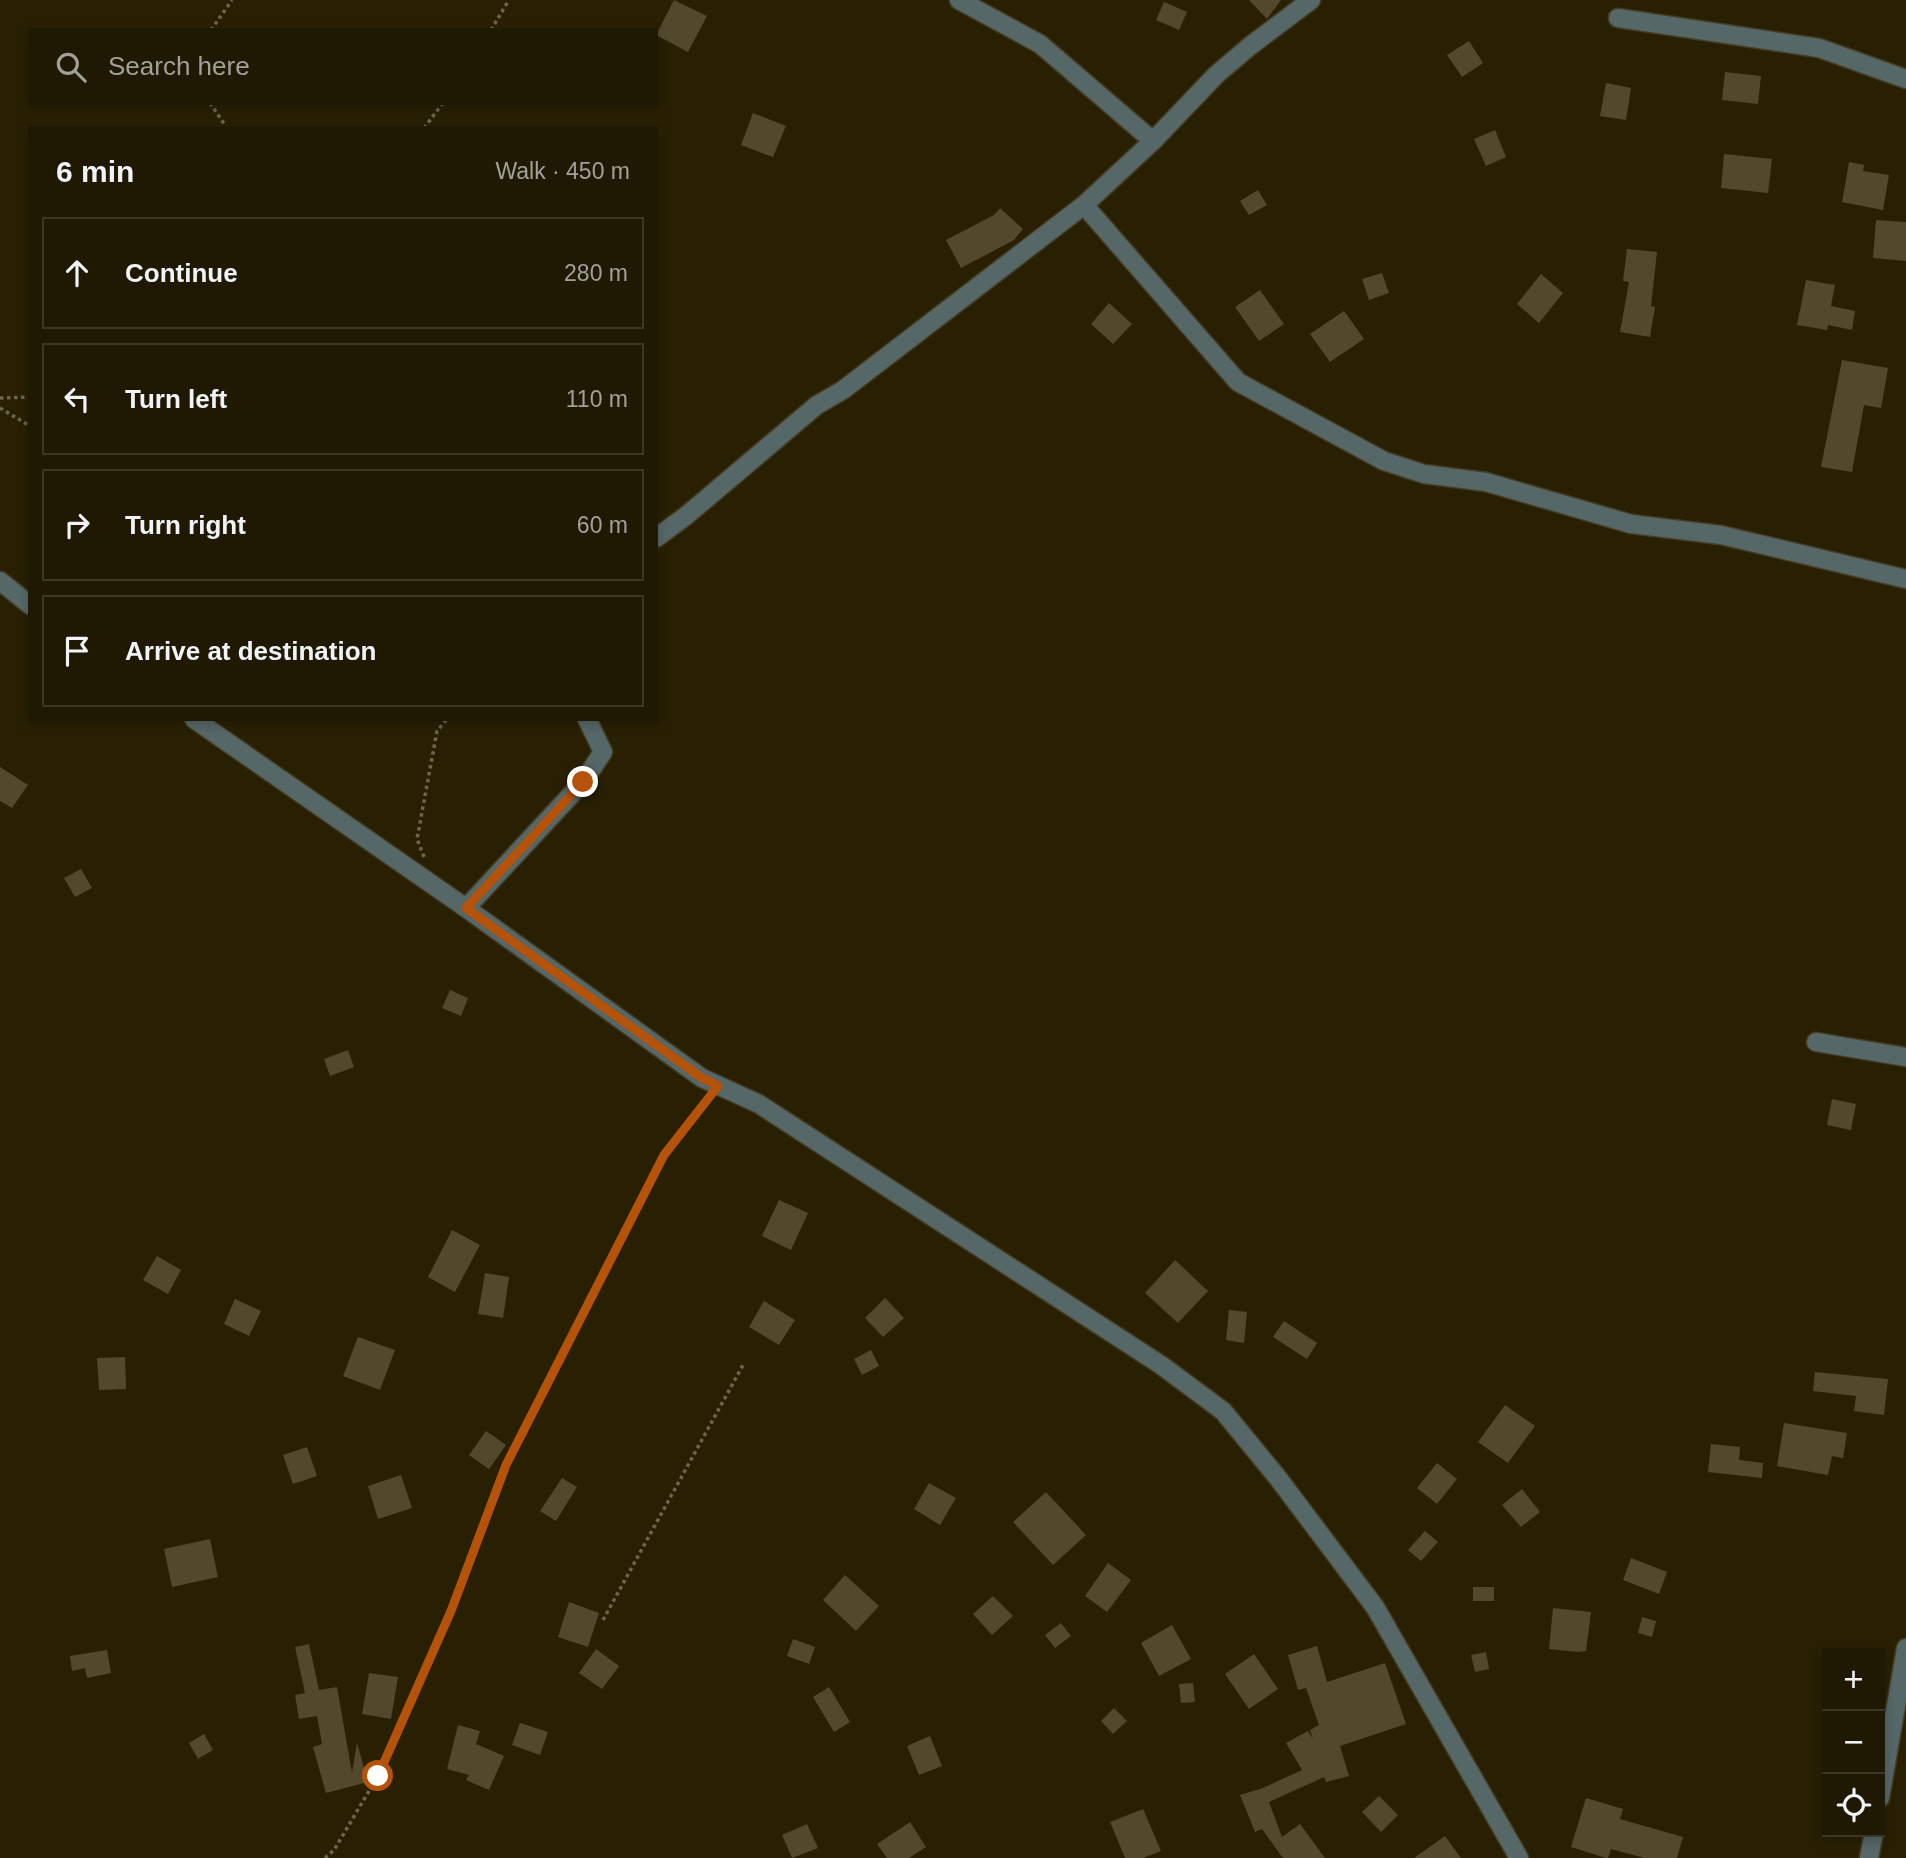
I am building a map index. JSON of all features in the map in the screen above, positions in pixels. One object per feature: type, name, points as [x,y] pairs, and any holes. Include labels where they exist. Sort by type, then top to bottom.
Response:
[{"type":"street","points":[[959,0],[1040,44],[1153,141]]},
{"type":"street","points":[[658,536],[817,405],[843,390],[1084,205],[1153,141],[1224,68],[1311,0]]},
{"type":"street","points":[[1618,18],[1819,48],[1906,79]]},
{"type":"street","points":[[1084,205],[1238,382],[1384,461],[1424,474],[1486,482],[1631,524],[1721,535],[1906,579]]},
{"type":"street","points":[[0,581],[28,603]]},
{"type":"street","points":[[197,721],[466,908],[702,1078],[759,1104],[1161,1365],[1223,1411],[1278,1478],[1375,1607],[1519,1858]]},
{"type":"street","points":[[466,908],[583,782],[603,752],[588,721]]},
{"type":"street","points":[[1816,1042],[1906,1057]]},
{"type":"street","points":[[1884,1774],[1906,1650]]},
{"type":"street","points":[[1869,1858],[1873,1837]]},
{"type":"path","points":[[212,28],[232,0]]},
{"type":"path","points":[[492,28],[509,0]]},
{"type":"path","points":[[211,105],[227,126]]},
{"type":"path","points":[[426,126],[441,105]]},
{"type":"path","points":[[0,398],[28,397]]},
{"type":"path","points":[[0,408],[28,425]]},
{"type":"path","points":[[437,888],[417,839],[437,731],[445,721]]},
{"type":"path","points":[[325,1858],[334,1850],[378,1776],[451,1611],[506,1465],[589,1301],[664,1155],[718,1086]]},
{"type":"path","points":[[603,1620],[743,1365]]},
{"type":"building","points":[[674,0],[707,16],[688,52],[658,36]]},
{"type":"building","points":[[1249,0],[1281,0],[1267,19]]},
{"type":"building","points":[[1164,2],[1187,12],[1179,30],[1156,20]]},
{"type":"building","points":[[1469,41],[1483,63],[1462,77],[1447,55]]},
{"type":"building","points":[[1725,72],[1761,76],[1758,104],[1722,100]]},
{"type":"building","points":[[1606,83],[1631,88],[1626,120],[1600,116]]},
{"type":"building","points":[[753,113],[786,126],[773,157],[741,145]]},
{"type":"building","points":[[1495,130],[1506,157],[1486,166],[1474,139]]},
{"type":"building","points":[[1724,154],[1772,159],[1768,193],[1721,188]]},
{"type":"building","points":[[1849,162],[1864,165],[1863,171],[1889,175],[1883,210],[1842,202]]},
{"type":"building","points":[[1258,190],[1267,205],[1249,215],[1240,201]]},
{"type":"building","points":[[1000,208],[1023,229],[1014,240],[961,268],[946,240],[994,215]]},
{"type":"building","points":[[1876,220],[1906,222],[1906,261],[1873,258]]},
{"type":"building","points":[[1627,249],[1657,252],[1651,306],[1655,307],[1650,337],[1620,332],[1629,282],[1623,281]]},
{"type":"building","points":[[1382,273],[1389,293],[1369,300],[1362,279]]},
{"type":"building","points":[[1541,274],[1563,293],[1539,323],[1517,304]]},
{"type":"building","points":[[1806,280],[1835,285],[1831,306],[1855,311],[1852,330],[1828,325],[1827,330],[1797,325]]},
{"type":"building","points":[[1260,290],[1284,324],[1259,341],[1235,307]]},
{"type":"building","points":[[1109,303],[1132,324],[1113,344],[1091,324]]},
{"type":"building","points":[[1344,311],[1364,339],[1330,362],[1310,334]]},
{"type":"building","points":[[1842,360],[1888,368],[1881,408],[1864,405],[1852,472],[1821,467]]},
{"type":"building","points":[[0,767],[28,785],[12,808],[0,801]]},
{"type":"building","points":[[81,869],[92,888],[75,897],[64,878]]},
{"type":"building","points":[[450,990],[468,998],[461,1016],[442,1008]]},
{"type":"building","points":[[348,1050],[354,1067],[330,1076],[324,1059]]},
{"type":"building","points":[[1832,1099],[1856,1104],[1851,1130],[1827,1125]]},
{"type":"building","points":[[779,1200],[808,1213],[791,1250],[762,1236]]},
{"type":"building","points":[[452,1230],[480,1245],[455,1292],[428,1277]]},
{"type":"building","points":[[157,1256],[181,1270],[168,1294],[143,1280]]},
{"type":"building","points":[[1175,1260],[1208,1291],[1178,1323],[1145,1293]]},
{"type":"building","points":[[485,1273],[509,1277],[503,1318],[478,1314]]},
{"type":"building","points":[[885,1298],[904,1318],[883,1337],[865,1318]]},
{"type":"building","points":[[235,1299],[261,1311],[249,1336],[224,1324]]},
{"type":"building","points":[[764,1301],[795,1320],[779,1345],[749,1327]]},
{"type":"building","points":[[1229,1310],[1247,1312],[1244,1343],[1226,1340]]},
{"type":"building","points":[[1284,1321],[1317,1343],[1307,1359],[1273,1337]]},
{"type":"building","points":[[358,1337],[395,1350],[380,1390],[343,1376]]},
{"type":"building","points":[[871,1350],[879,1366],[862,1375],[854,1359]]},
{"type":"building","points":[[125,1357],[126,1389],[99,1390],[97,1358]]},
{"type":"building","points":[[1815,1372],[1888,1379],[1884,1415],[1854,1411],[1856,1396],[1813,1391]]},
{"type":"building","points":[[1505,1405],[1535,1426],[1508,1463],[1478,1442]]},
{"type":"building","points":[[1784,1423],[1847,1433],[1843,1458],[1832,1456],[1828,1475],[1777,1466]]},
{"type":"building","points":[[486,1431],[506,1445],[489,1469],[469,1455]]},
{"type":"building","points":[[1711,1444],[1740,1447],[1739,1460],[1763,1463],[1762,1478],[1708,1472]]},
{"type":"building","points":[[307,1447],[317,1476],[293,1484],[283,1455]]},
{"type":"building","points":[[1437,1463],[1457,1479],[1437,1504],[1417,1488]]},
{"type":"building","points":[[401,1475],[412,1508],[378,1519],[368,1486]]},
{"type":"building","points":[[562,1478],[577,1487],[556,1521],[540,1511]]},
{"type":"building","points":[[929,1483],[956,1498],[940,1525],[914,1509]]},
{"type":"building","points":[[1522,1489],[1540,1512],[1521,1527],[1502,1505]]},
{"type":"building","points":[[1046,1492],[1086,1535],[1053,1565],[1013,1522]]},
{"type":"building","points":[[1425,1531],[1438,1542],[1421,1561],[1408,1550]]},
{"type":"building","points":[[210,1539],[218,1577],[172,1587],[164,1549]]},
{"type":"building","points":[[1631,1558],[1667,1572],[1659,1594],[1623,1580]]},
{"type":"building","points":[[1108,1563],[1131,1580],[1107,1612],[1085,1596]]},
{"type":"building","points":[[845,1575],[879,1606],[856,1631],[823,1600]]},
{"type":"building","points":[[1473,1587],[1494,1587],[1494,1601],[1473,1601]]},
{"type":"building","points":[[993,1596],[1013,1616],[992,1635],[973,1614]]},
{"type":"building","points":[[569,1602],[599,1613],[588,1647],[558,1637]]},
{"type":"building","points":[[1553,1608],[1591,1612],[1586,1651],[1549,1649]]},
{"type":"building","points":[[1642,1617],[1656,1621],[1652,1637],[1638,1633]]},
{"type":"building","points":[[1061,1623],[1071,1636],[1055,1648],[1045,1635]]},
{"type":"building","points":[[1172,1625],[1191,1659],[1159,1676],[1141,1643]]},
{"type":"building","points":[[793,1639],[815,1647],[809,1664],[787,1656]]},
{"type":"building","points":[[309,1644],[319,1690],[337,1687],[352,1773],[357,1743],[368,1782],[326,1793],[313,1747],[322,1744],[317,1716],[299,1719],[295,1695],[305,1693],[295,1647]]},
{"type":"building","points":[[1317,1646],[1327,1682],[1385,1663],[1406,1724],[1340,1746],[1349,1776],[1326,1782],[1324,1777],[1269,1802],[1282,1837],[1300,1824],[1325,1858],[1283,1858],[1262,1829],[1255,1832],[1240,1795],[1263,1788],[1302,1770],[1286,1743],[1308,1731],[1313,1739],[1310,1730],[1319,1725],[1306,1688],[1298,1690],[1288,1655]]},
{"type":"building","points":[[596,1649],[619,1666],[602,1689],[579,1673]]},
{"type":"building","points":[[107,1650],[111,1673],[87,1678],[85,1668],[72,1671],[70,1656]]},
{"type":"building","points":[[1486,1652],[1489,1669],[1475,1672],[1471,1655]]},
{"type":"building","points":[[1254,1654],[1278,1689],[1249,1709],[1225,1674]]},
{"type":"building","points":[[369,1673],[398,1677],[391,1719],[362,1714]]},
{"type":"building","points":[[1193,1683],[1195,1702],[1181,1703],[1179,1684]]},
{"type":"building","points":[[829,1687],[850,1722],[834,1732],[813,1697]]},
{"type":"building","points":[[1114,1708],[1127,1721],[1113,1734],[1101,1721]]},
{"type":"building","points":[[520,1723],[548,1732],[540,1755],[512,1745]]},
{"type":"building","points":[[458,1725],[480,1731],[476,1744],[504,1756],[489,1790],[466,1780],[469,1775],[447,1769]]},
{"type":"building","points":[[204,1734],[213,1750],[198,1759],[189,1743]]},
{"type":"building","points":[[930,1736],[942,1766],[919,1775],[907,1746]]},
{"type":"building","points":[[1379,1796],[1398,1815],[1381,1832],[1362,1812]]},
{"type":"building","points":[[1586,1798],[1623,1809],[1620,1819],[1683,1837],[1677,1858],[1645,1858],[1611,1849],[1606,1858],[1571,1847]]},
{"type":"building","points":[[1143,1809],[1161,1851],[1143,1858],[1125,1858],[1110,1822]]},
{"type":"building","points":[[910,1822],[926,1847],[909,1858],[887,1858],[877,1844]]},
{"type":"building","points":[[807,1824],[818,1848],[792,1858],[782,1835]]},
{"type":"building","points":[[1445,1836],[1461,1858],[1414,1858]]},
{"type":"route","points":[[378,1776],[451,1611],[506,1465],[664,1155],[718,1086],[702,1078],[466,908],[583,782]]}]
